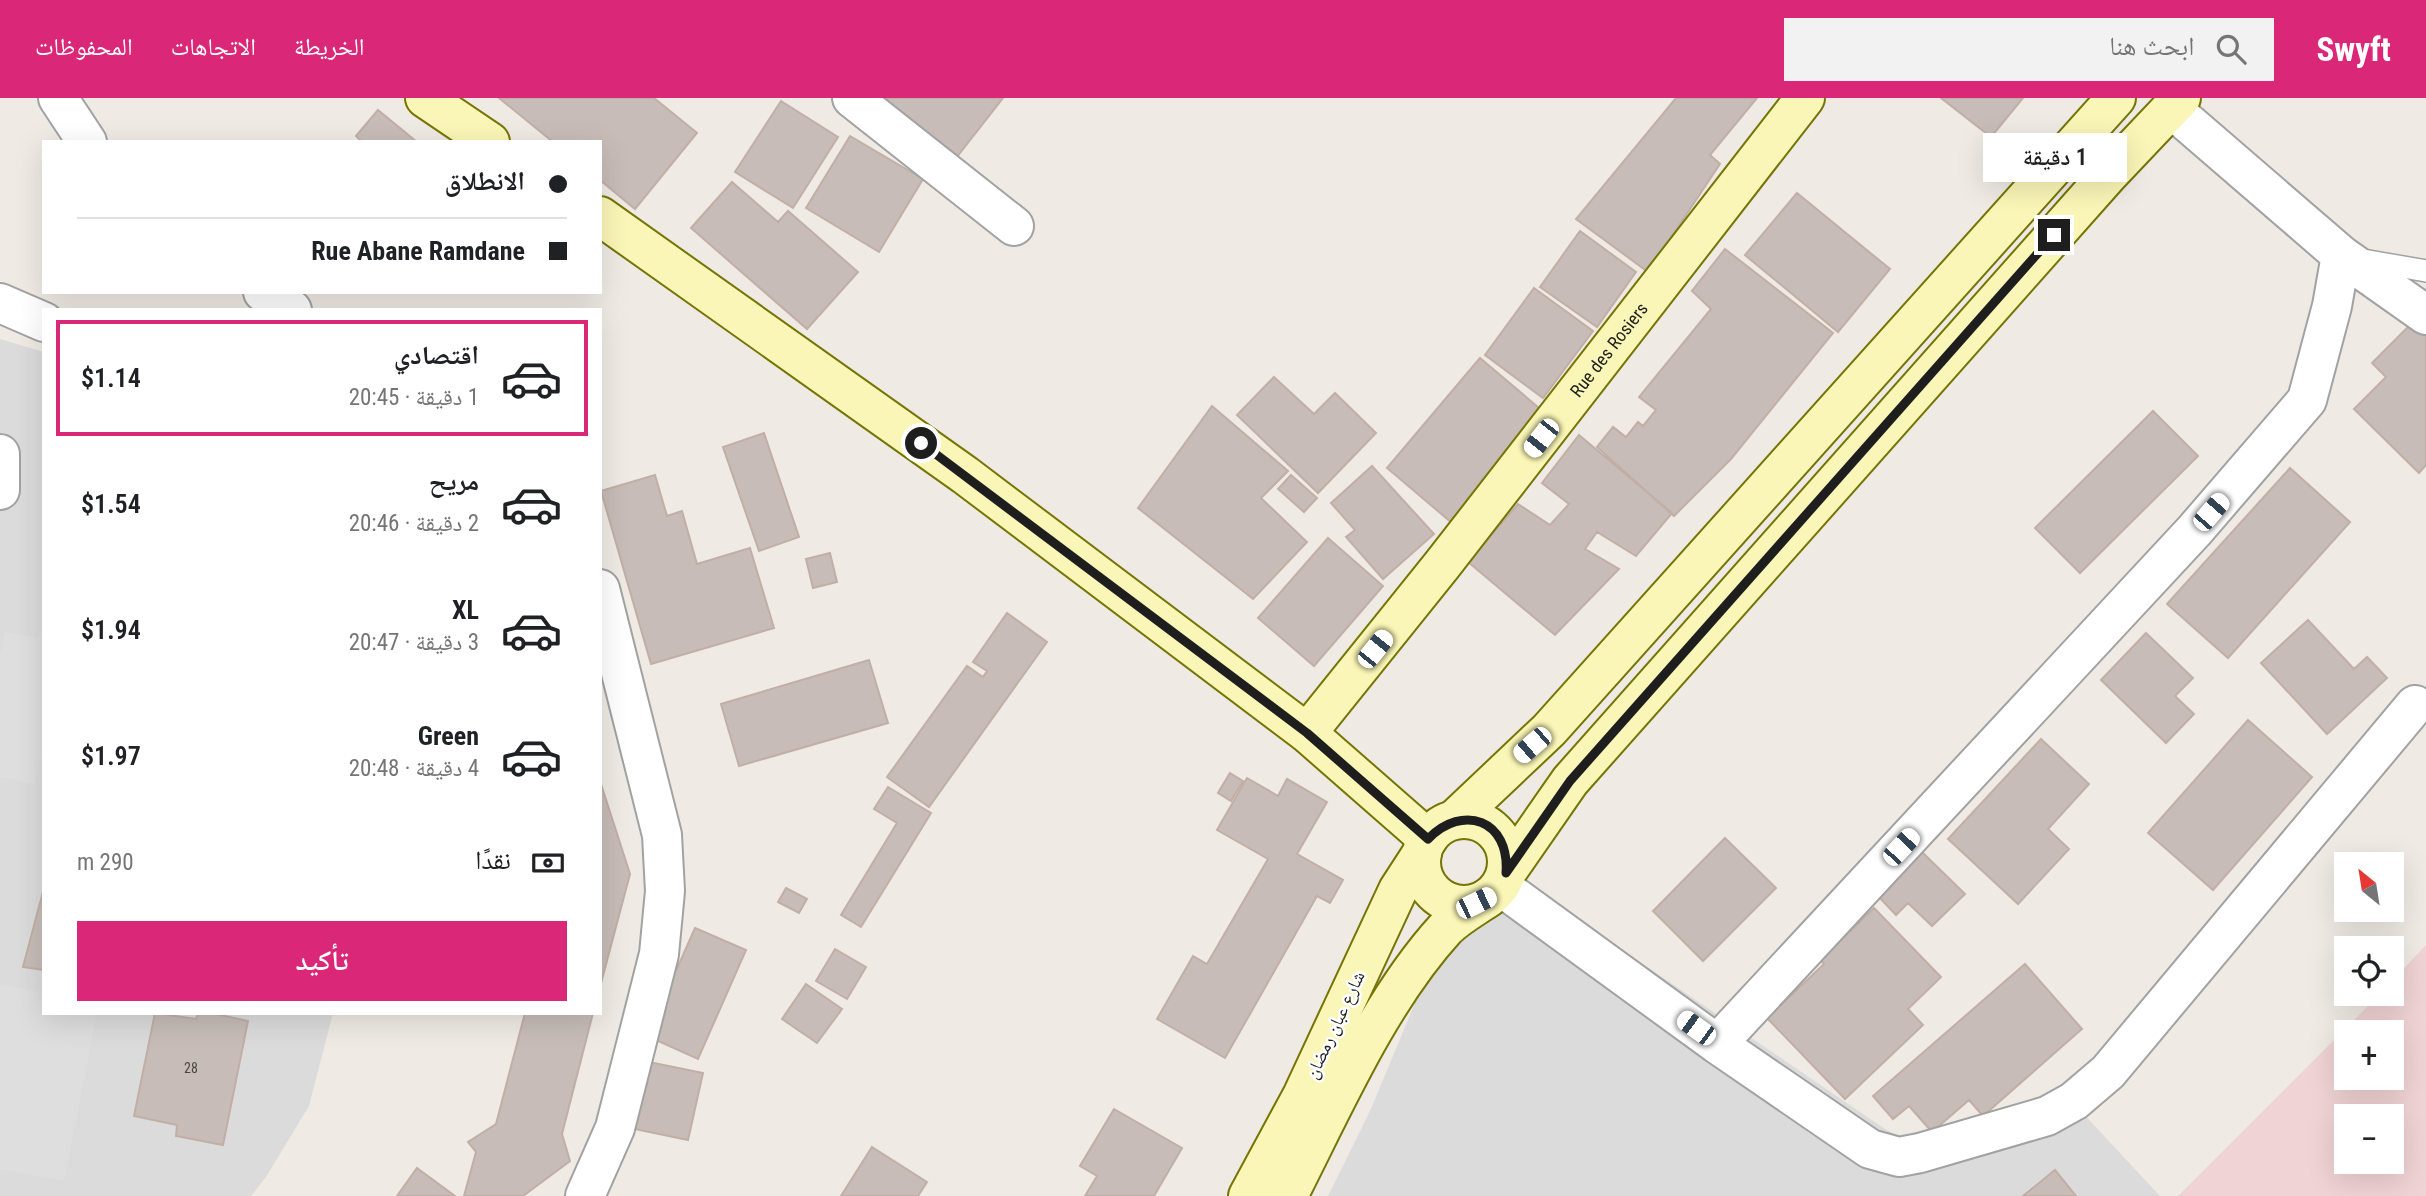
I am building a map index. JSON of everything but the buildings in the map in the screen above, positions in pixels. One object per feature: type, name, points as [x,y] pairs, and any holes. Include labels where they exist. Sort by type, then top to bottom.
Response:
[{"type":"street","points":[[58,98],[86,140]]},
{"type":"street","points":[[425,98],[487,140]]},
{"type":"street","points":[[852,98],[1014,226]]},
{"type":"street","name":"Rue des Rosiers","points":[[1307,733],[1442,565],[1805,98]]},
{"type":"street","name":"شارع عبان رمضان","points":[[1248,1196],[1302,1096],[1398,890],[1435,837],[1549,730],[2116,98]]},
{"type":"street","points":[[2176,104],[2341,255],[2426,315]]},
{"type":"street","name":"شارع عبان رمضان","points":[[1288,1196],[1357,1059],[1418,962],[1448,926],[1499,885],[1570,781],[1645,694],[2108,174],[2176,104]]},
{"type":"street","points":[[602,217],[965,475],[1307,733],[1435,837]]},
{"type":"street","points":[[1717,1044],[2194,531],[2307,400],[2332,306],[2341,255]]},
{"type":"street","points":[[266,294],[289,308]]},
{"type":"street","points":[[0,303],[42,320]]},
{"type":"street","points":[[0,454],[0,489]]},
{"type":"street","points":[[599,1188],[659,954],[665,891],[662,835],[602,597]]},
{"type":"street","points":[[1499,885],[1717,1044],[1870,1149],[1899,1157],[2046,1116],[2074,1101],[2108,1072],[2415,705]]},
{"type":"street","points":[[1485,823],[1496,832],[1507,858],[1499,885],[1476,903],[1461,905],[1446,901],[1426,882],[1435,837],[1485,823]]},
{"type":"lane","points":[[2341,255],[2426,271]]},
{"type":"shaded area","points":[[0,339],[42,351],[42,1015],[332,1015],[309,1106],[266,1177],[251,1196],[0,1196]]},
{"type":"shaded area","points":[[5,632],[42,639],[42,749],[35,784],[0,777],[0,655]]},
{"type":"shaded area","points":[[1530,887],[1885,1129],[1939,1156],[2079,1109],[2160,1196],[1328,1196],[1370,1111],[1425,979],[1469,935]]},
{"type":"shaded area","points":[[2426,945],[2426,1196],[2178,1196],[2334,1040],[2334,1090],[2404,1090],[2404,1020],[2354,1020],[2368,1006],[2404,1006],[2404,968]]},
{"type":"shaded area","points":[[0,984],[42,993],[42,1015],[97,1015],[64,1181],[0,1169]]},
{"type":"route","points":[[921,443],[1307,733],[1428,839],[1441,825],[1455,819],[1485,823],[1496,832],[1503,843],[1507,858],[1506,873],[1570,781],[1661,675],[2054,235]]}]
